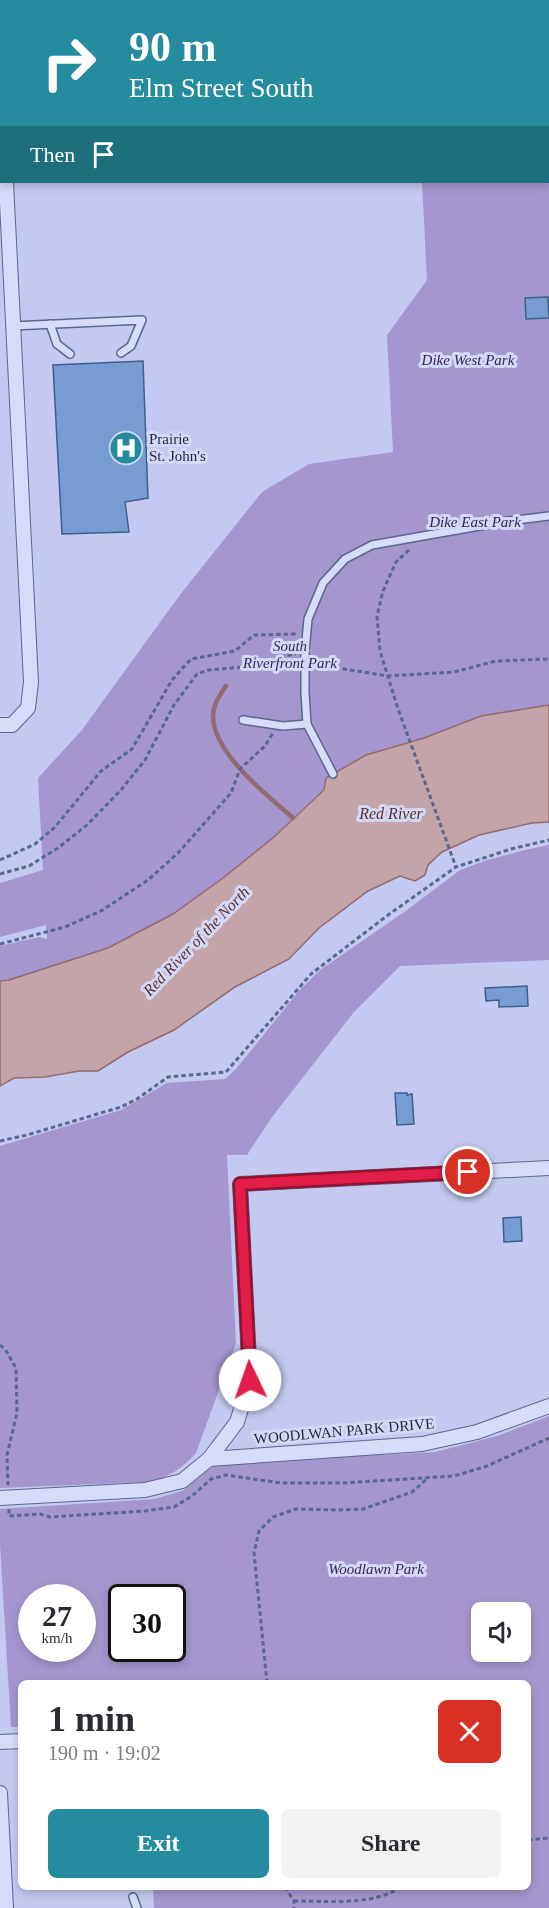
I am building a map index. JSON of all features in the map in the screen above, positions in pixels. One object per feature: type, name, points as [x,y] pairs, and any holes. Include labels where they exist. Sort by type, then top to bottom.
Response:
[{"type":"street","points":[[0,726],[12,725],[28,708],[31,682],[6,183]]},
{"type":"street","points":[[0,1498],[145,1490],[182,1481],[209,1459],[237,1422],[250,1380],[240,1184],[549,1168]]},
{"type":"street","name":"WOODLWAN PARK DRIVE","points":[[209,1459],[422,1444],[477,1432],[549,1406]]},
{"type":"street","points":[[0,1742],[18,1741]]},
{"type":"street","points":[[0,1793],[6,1908]]},
{"type":"lane","points":[[12,326],[142,320],[131,346],[121,353]]},
{"type":"lane","points":[[50,324],[57,344],[70,354]]},
{"type":"lane","points":[[333,774],[307,724],[305,693],[308,619],[323,583],[345,559],[372,544],[549,516]]},
{"type":"lane","points":[[243,720],[278,725],[307,724]]},
{"type":"lane","points":[[133,1898],[138,1908]]},
{"type":"path","points":[[426,535],[396,562],[383,591],[377,616],[380,651],[398,709],[456,867]]},
{"type":"path","points":[[0,861],[34,844],[55,827],[101,771],[132,749],[172,680],[191,659],[235,651],[254,635],[307,634]]},
{"type":"path","points":[[0,874],[28,866],[58,848],[93,818],[121,790],[145,760],[174,705],[198,674],[208,670],[256,666],[283,656],[305,652],[326,666],[388,676],[454,672],[495,662],[549,659]]},
{"type":"path","points":[[0,944],[65,927],[100,911],[148,880],[178,853],[231,793],[240,769],[265,746],[278,725]]},
{"type":"path","points":[[0,1141],[121,1107],[168,1077],[226,1072],[311,974],[388,915],[456,867],[549,840]]},
{"type":"path","points":[[0,1346],[5,1348],[16,1368],[18,1413],[10,1436],[7,1455],[8,1486]]},
{"type":"path","points":[[226,1475],[291,1483],[343,1483],[454,1476],[487,1466],[549,1438]]},
{"type":"path","points":[[267,1680],[254,1553],[259,1531],[273,1517],[296,1509],[363,1509],[412,1492],[429,1477]]},
{"type":"path","points":[[531,1840],[549,1838]]},
{"type":"path","points":[[287,1890],[294,1901],[294,1908]]},
{"type":"path","points":[[294,1901],[360,1900],[386,1895],[395,1890]]},
{"type":"green space","points":[[422,183],[549,183],[549,705],[481,716],[424,738],[366,755],[326,778],[324,790],[274,837],[173,914],[108,948],[0,981],[0,946],[39,937],[47,939],[46,925],[0,937],[0,883],[43,870],[38,778],[82,730],[179,596],[262,492],[309,464],[393,452],[387,335],[427,280]]},
{"type":"green space","points":[[549,845],[549,960],[400,966],[354,1012],[272,1117],[247,1155],[227,1155],[236,1343],[196,1453],[176,1471],[151,1482],[0,1488],[0,1146],[121,1110],[167,1083],[225,1079],[236,1069],[298,992],[320,970],[460,870],[487,860]]},
{"type":"green space","name":"Woodlawn Park","points":[[549,1416],[549,1908],[154,1908],[153,1890],[531,1890],[531,1680],[18,1680],[18,1727],[11,1727],[0,1509],[155,1499],[184,1490],[209,1469],[222,1463],[435,1452],[497,1436]]},
{"type":"water","name":"Red River","points":[[549,705],[549,822],[532,823],[479,835],[442,852],[428,865],[425,875],[415,881],[400,876],[368,891],[319,928],[289,959],[235,987],[174,1030],[128,1052],[98,1071],[14,1078],[0,1086],[0,981],[108,948],[173,914],[274,837],[324,790],[326,778],[366,755],[424,738],[481,716]]},
{"type":"building","points":[[548,297],[549,318],[526,319],[525,298]]},
{"type":"building","points":[[143,361],[148,498],[125,502],[129,532],[62,534],[53,365]]},
{"type":"building","points":[[527,986],[528,1006],[499,1007],[499,1000],[486,1001],[485,988]]},
{"type":"building","points":[[395,1093],[412,1094],[414,1124],[397,1125]]},
{"type":"building","points":[[521,1217],[522,1241],[504,1242],[503,1218]]},
{"type":"waterway","points":[[226,686],[213,712],[215,730],[222,744],[243,772],[293,818]]},
{"type":"place","name":"Prairie St. John's","points":[[126,448]]},
{"type":"route","points":[[250,1380],[240,1184],[468,1172]]},
{"type":"park label","name":"Dike West Park","points":[[468,360]]},
{"type":"park label","name":"Dike East Park","points":[[475,522]]},
{"type":"park label","name":"South Riverfront Park","points":[[290,654]]},
{"type":"water label","name":"Red River of the North","points":[[196,941]]}]
